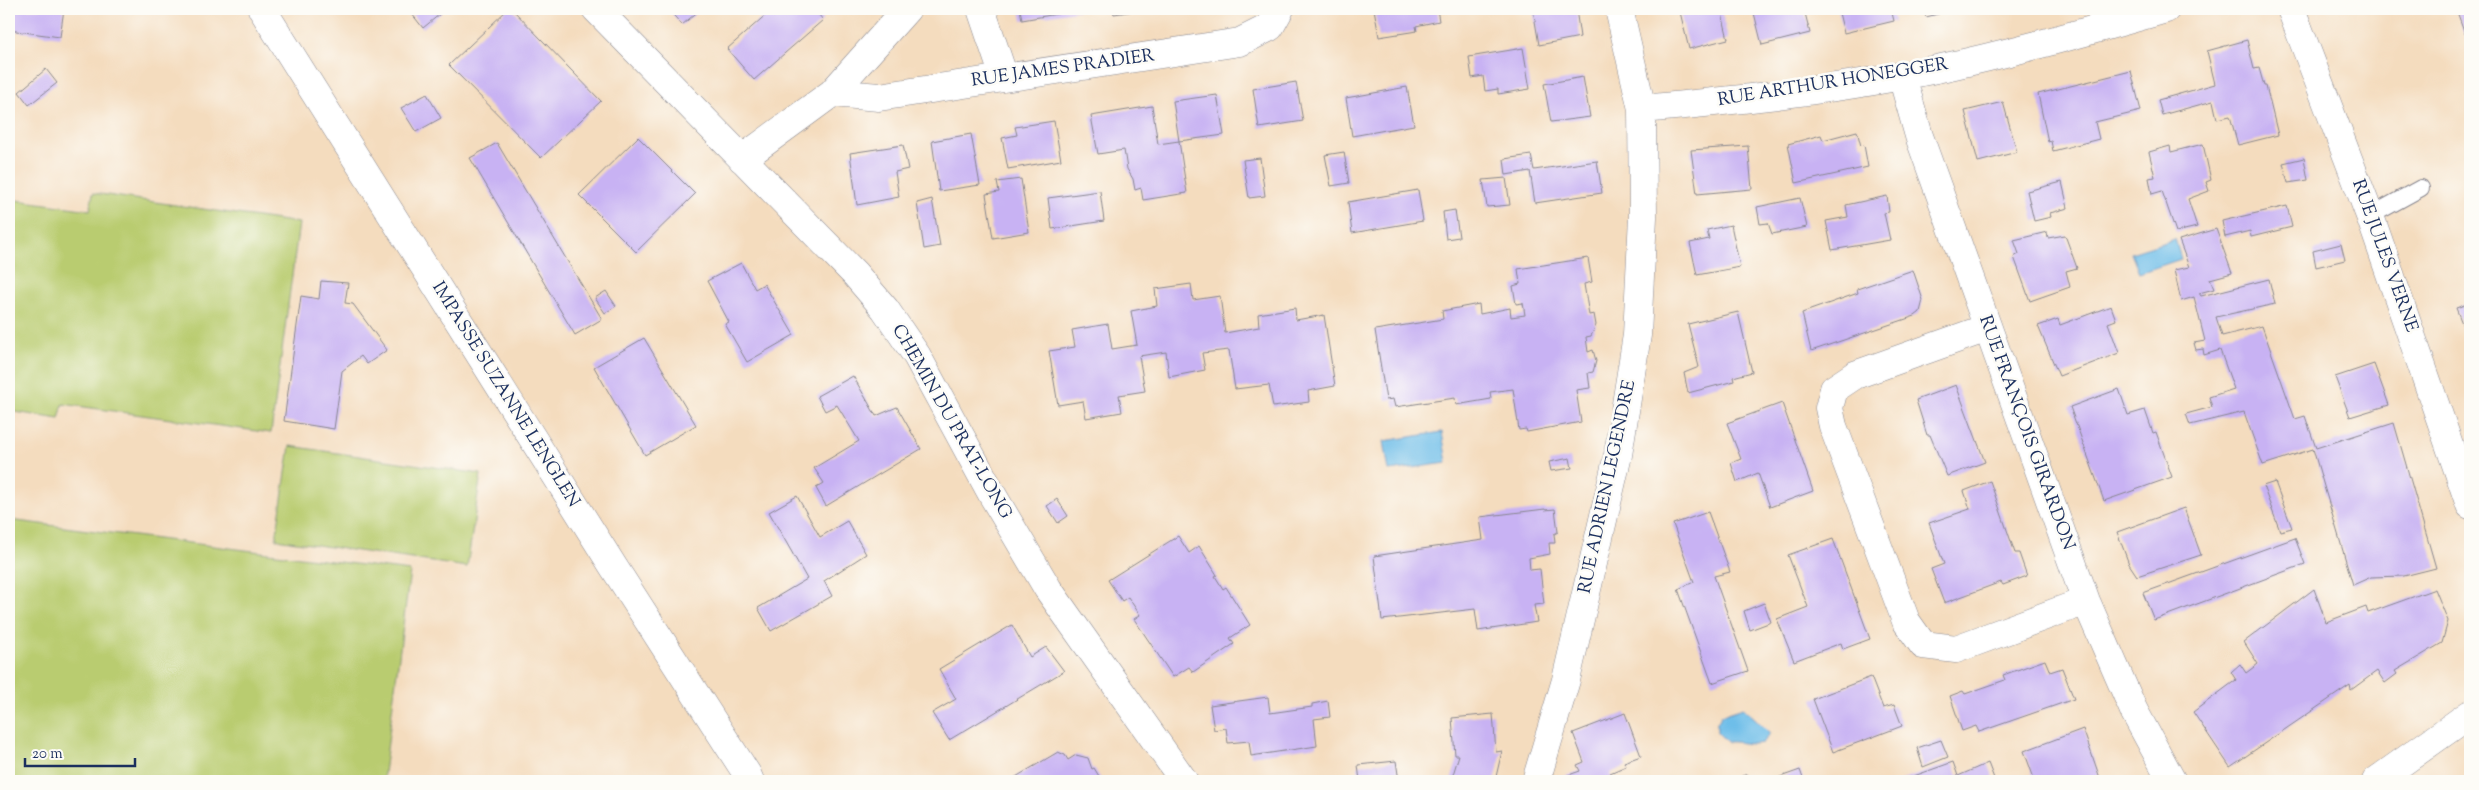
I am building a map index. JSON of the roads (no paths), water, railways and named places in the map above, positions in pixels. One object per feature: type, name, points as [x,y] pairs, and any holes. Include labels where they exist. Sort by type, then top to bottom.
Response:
[{"type":"street","name":"IMPASSE SUZANNE LENGLEN","points":[[262,9],[750,781]]},
{"type":"street","name":"CHEMIN DU PRAT-LONG","points":[[596,9],[855,274],[885,309],[917,356],[993,496],[1048,589],[1184,781]]},
{"type":"street","points":[[742,159],[832,93],[908,9]]},
{"type":"street","points":[[981,9],[1004,77]]},
{"type":"street","name":"RUE JAMES PRADIER","points":[[832,93],[879,97],[1240,42],[1270,27],[1280,9]]},
{"type":"street","name":"RUE ADRIEN LEGENDRE","points":[[1536,781],[1566,680],[1618,455],[1638,335],[1643,217],[1642,109],[1619,9]]},
{"type":"street","name":"RUE ARTHUR HONEGGER","points":[[1642,109],[1735,100],[1902,76],[2068,37],[2166,9]]},
{"type":"street","name":"RUE JULES VERNE","points":[[2291,9],[2370,216],[2470,505]]},
{"type":"street","name":"RUE FRANÇOIS GIRARDON","points":[[1902,76],[1918,136],[2086,601],[2134,711],[2172,781]]},
{"type":"street","points":[[1987,328],[1856,375],[1834,389],[1829,408],[1833,426],[1906,621],[1923,645],[1956,649],[2086,601]]},
{"type":"street","points":[[2376,781],[2470,714]]},
{"type":"lane","points":[[2370,216],[2421,188]]},
{"type":"water","points":[[2175,239],[2181,259],[2139,273],[2131,253]]},
{"type":"water","points":[[1442,432],[1447,463],[1389,471],[1384,441]]},
{"type":"water","points":[[1743,708],[1770,733],[1762,743],[1727,742],[1717,732],[1717,723],[1722,715]]}]
